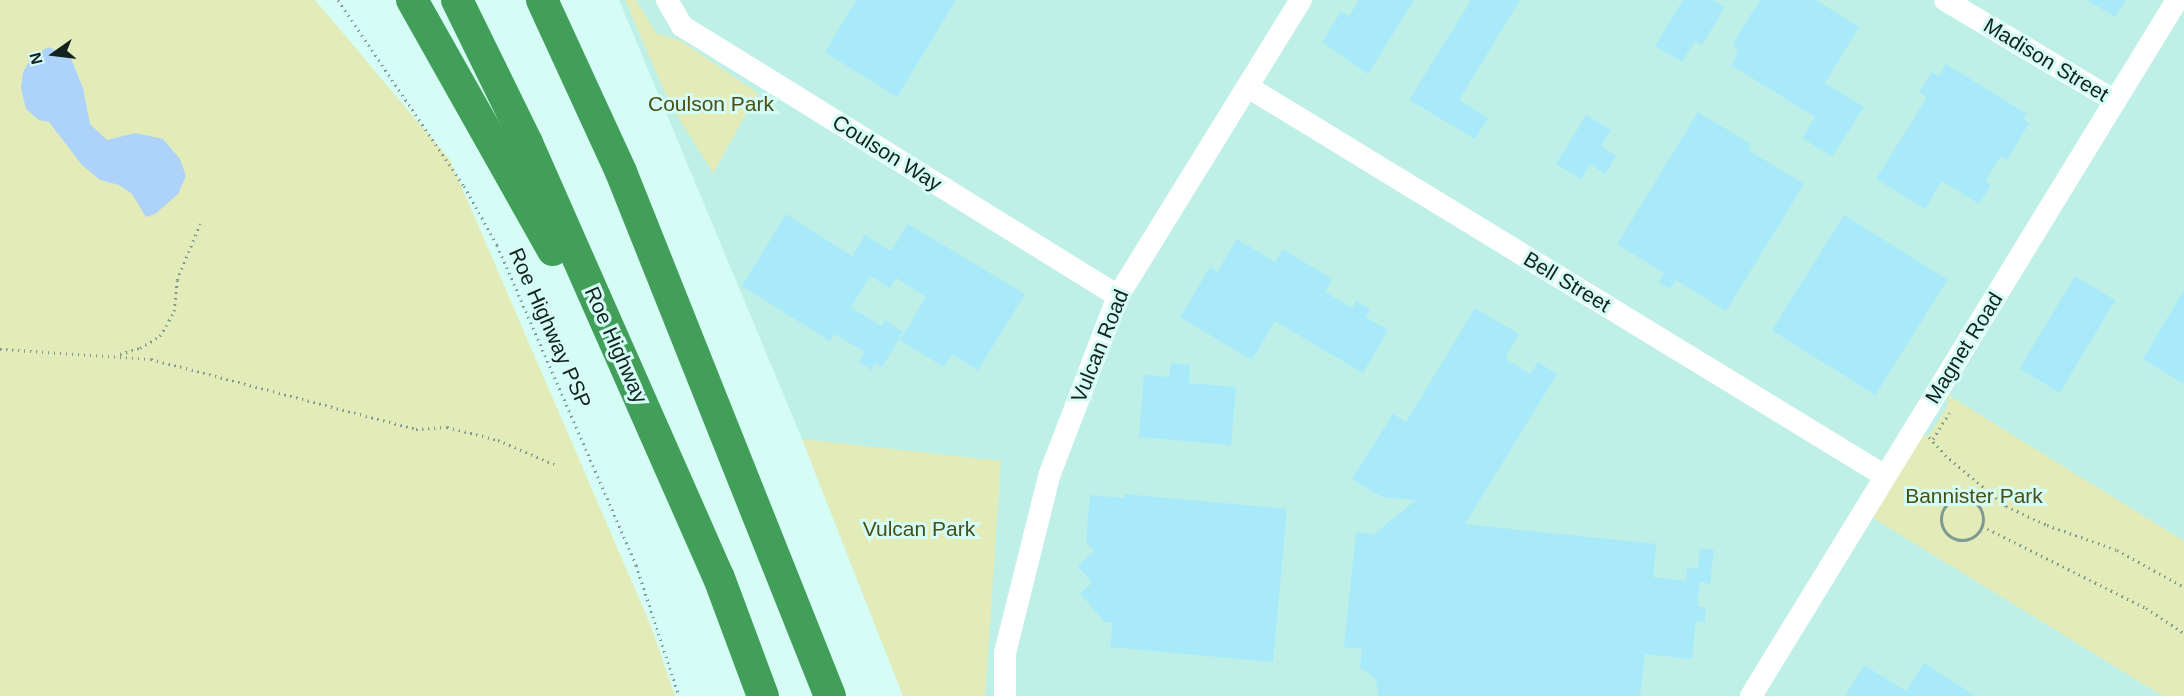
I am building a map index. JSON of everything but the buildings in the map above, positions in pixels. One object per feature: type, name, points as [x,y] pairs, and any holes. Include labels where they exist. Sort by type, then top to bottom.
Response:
[{"type":"highway","points":[[412,0],[538,222],[719,578]]},
{"type":"highway","name":"Roe Highway","points":[[457,0],[526,143],[719,578],[763,696]]},
{"type":"highway","points":[[542,0],[621,172]]},
{"type":"highway","points":[[561,0],[621,172],[830,696]]},
{"type":"street","name":"Coulson Way","points":[[667,0],[682,26],[1118,296]]},
{"type":"street","name":"Vulcan Road","points":[[1005,696],[1005,653],[1049,476],[1118,296],[1301,0]]},
{"type":"street","name":"Madison Street","points":[[1945,0],[2115,101]]},
{"type":"street","name":"Magnet Road","points":[[1751,696],[1886,476],[1924,433],[2115,101],[2177,0]]},
{"type":"street","name":"Bell Street","points":[[1248,87],[1886,476]]},
{"type":"path","name":"Roe Highway PSP","points":[[338,0],[464,186],[497,245],[636,565],[679,696]]},
{"type":"path","points":[[118,355],[140,348],[160,336],[174,310],[177,280],[200,224]]},
{"type":"path","points":[[0,349],[118,355],[151,359],[416,429],[447,428],[488,437],[554,464]]},
{"type":"path","points":[[1949,413],[1924,433],[1986,491],[2018,512],[2117,550],[2184,586]]},
{"type":"path","points":[[1975,502],[1986,491]]},
{"type":"path","points":[[1962,498],[1975,502],[1983,517],[1982,526],[1965,539],[1952,537],[1943,527],[1942,514],[1950,502],[1962,498]]},
{"type":"path","points":[[1982,526],[2146,608],[2184,633]]},
{"type":"shaded area","points":[[619,0],[2184,0],[2184,696],[903,696],[802,439]]},
{"type":"shaded area","points":[[48,47],[70,56],[83,88],[90,124],[107,140],[135,133],[163,139],[180,159],[186,176],[178,194],[155,214],[146,217],[132,194],[119,185],[100,180],[82,165],[49,122],[39,120],[26,109],[21,88],[23,72],[32,57]]},
{"type":"green space","points":[[0,0],[315,0],[450,160],[651,626],[675,696],[0,696]]},
{"type":"green space","name":"Coulson Park","points":[[625,0],[636,0],[656,33],[681,41],[758,93],[713,173],[670,104]]},
{"type":"green space","name":"Bannister Park","points":[[1948,395],[2184,541],[2184,696],[2163,696],[1873,518],[1921,437],[1929,435],[1947,407]]},
{"type":"green space","name":"Vulcan Park","points":[[802,439],[1001,461],[985,696],[903,696]]}]
